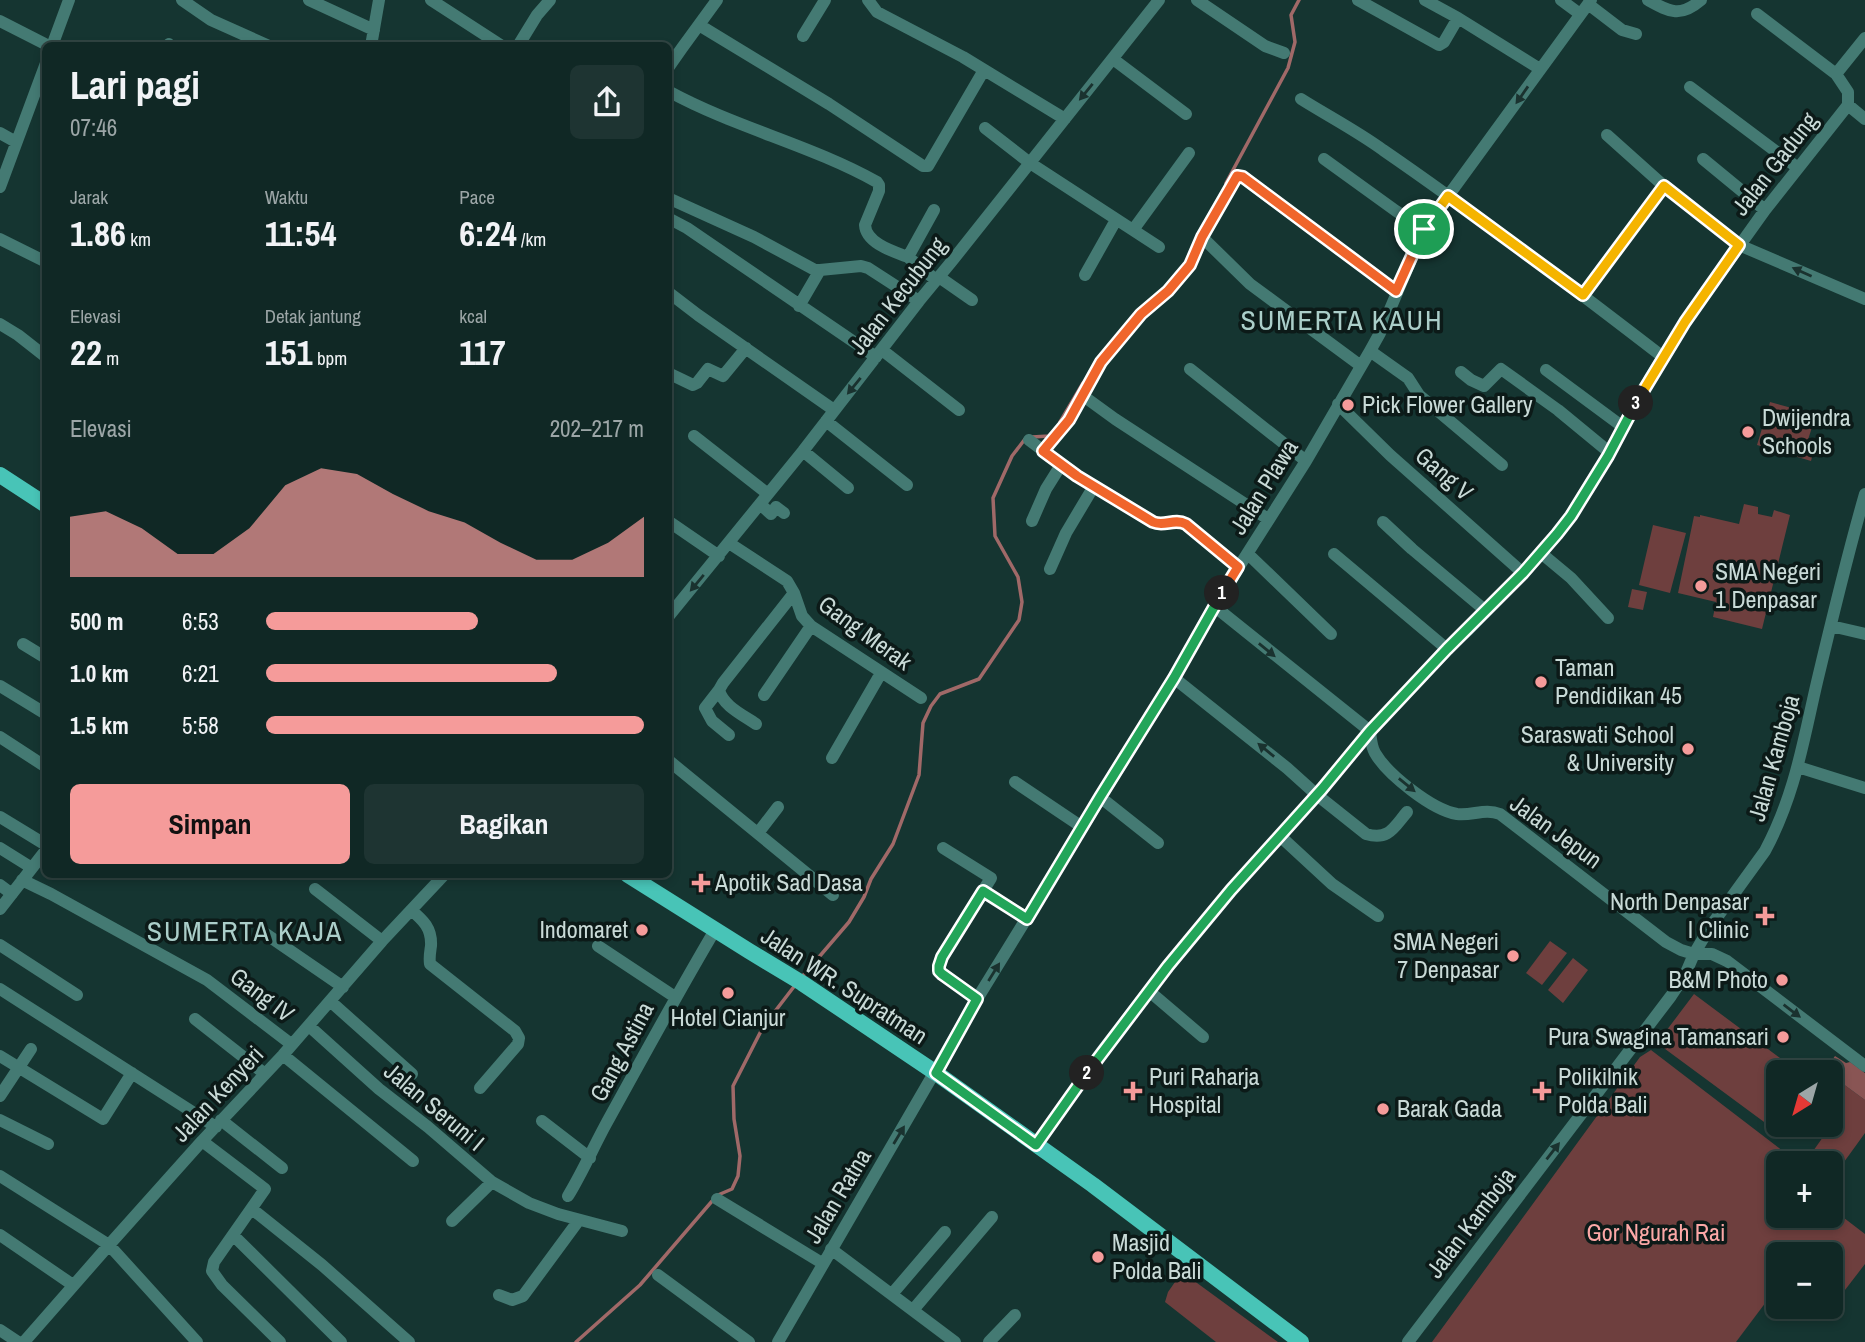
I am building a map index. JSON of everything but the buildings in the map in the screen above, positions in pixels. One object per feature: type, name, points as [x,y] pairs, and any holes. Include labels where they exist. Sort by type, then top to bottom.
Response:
[{"type":"main road","points":[[0,475],[42,502]]},
{"type":"main road","name":"Jalan WR. Supratman","points":[[633,878],[802,983],[936,1073],[1093,1185],[1301,1342]]},
{"type":"street","points":[[52,42],[69,0]]},
{"type":"street","points":[[182,0],[211,20],[259,42]]},
{"type":"street","points":[[309,0],[374,30]]},
{"type":"street","points":[[372,42],[379,0]]},
{"type":"street","points":[[431,0],[496,42]]},
{"type":"street","points":[[521,42],[537,15],[550,0]]},
{"type":"street","points":[[672,62],[717,0]]},
{"type":"street","points":[[803,36],[825,0]]},
{"type":"street","points":[[868,0],[877,12],[984,70],[1065,119]]},
{"type":"street","name":"Jalan Kecubung","points":[[672,612],[803,451],[1159,0]]},
{"type":"street","points":[[1197,0],[1265,46],[1284,53]]},
{"type":"street","points":[[1358,0],[1439,45],[1444,42],[1458,18]]},
{"type":"street","points":[[1425,0],[1540,69]]},
{"type":"street","points":[[1561,0],[1586,6],[1622,30],[1636,34]]},
{"type":"street","points":[[1648,0],[1673,12],[1681,12],[1701,0]]},
{"type":"street","name":"Jalan Plawa","points":[[936,1073],[977,999],[1174,678],[1214,606],[1306,461],[1370,351],[1424,229],[1586,6]]},
{"type":"street","points":[[1757,14],[1836,74],[1848,92],[1848,105],[1865,119]]},
{"type":"street","points":[[0,21],[42,42]]},
{"type":"street","points":[[699,25],[829,104],[923,166],[928,166],[984,70]]},
{"type":"street","points":[[1836,74],[1865,38]]},
{"type":"street","points":[[1113,58],[1185,114]]},
{"type":"street","points":[[0,187],[42,74]]},
{"type":"street","points":[[1690,87],[1798,168]]},
{"type":"street","points":[[672,93],[725,120],[788,142],[874,180],[879,185],[879,191],[865,225],[871,239],[908,257],[972,300]]},
{"type":"street","points":[[1301,99],[1380,148],[1448,196],[1663,357]]},
{"type":"street","name":"Jalan Gadung","points":[[1036,1145],[1102,1051],[1231,890],[1317,795],[1370,731],[1523,573],[1571,516],[1685,322],[1765,209],[1848,105]]},
{"type":"street","points":[[985,128],[1030,163],[1159,247]]},
{"type":"street","points":[[0,133],[16,142]]},
{"type":"street","points":[[1607,135],[1664,186],[1739,245],[1865,299]]},
{"type":"street","points":[[1133,230],[1189,153]]},
{"type":"street","points":[[1324,159],[1424,229]]},
{"type":"street","points":[[1703,159],[1765,209]]},
{"type":"street","points":[[1043,451],[1064,427],[1101,362],[1141,314],[1168,291],[1190,265],[1202,237],[1237,176],[1243,177],[1396,291]]},
{"type":"street","points":[[1583,295],[1664,186]]},
{"type":"street","points":[[672,200],[754,237],[815,270],[861,266],[867,268],[919,301]]},
{"type":"street","points":[[908,257],[934,211]]},
{"type":"street","points":[[672,220],[799,306],[879,353],[958,410]]},
{"type":"street","points":[[1085,275],[1116,220]]},
{"type":"street","points":[[1202,237],[1250,284],[1361,366]]},
{"type":"street","points":[[0,239],[42,260]]},
{"type":"street","points":[[799,306],[820,270]]},
{"type":"street","points":[[672,295],[746,348],[830,415],[907,485]]},
{"type":"street","points":[[0,324],[42,354]]},
{"type":"street","points":[[672,375],[693,385],[708,369],[723,376],[746,348]]},
{"type":"street","points":[[1370,351],[1408,377],[1419,395],[1502,465]]},
{"type":"street","points":[[1190,369],[1306,461]]},
{"type":"street","points":[[1461,372],[1484,386],[1501,369],[1558,410],[1609,452]]},
{"type":"street","points":[[1546,370],[1623,427]]},
{"type":"street","points":[[1082,395],[1268,519]]},
{"type":"street","name":"Gang V","points":[[1338,404],[1390,455],[1523,573]]},
{"type":"street","points":[[694,436],[764,499],[771,514],[776,507],[784,513]]},
{"type":"street","points":[[1029,440],[1061,465],[1156,523],[1184,523],[1238,567]]},
{"type":"street","points":[[803,451],[848,488]]},
{"type":"street","points":[[1032,521],[1046,489],[1061,465]]},
{"type":"street","points":[[1050,569],[1066,533],[1094,486]]},
{"type":"street","name":"Jalan Kamboja","points":[[1408,1342],[1671,996],[1710,927],[1771,839],[1784,811],[1798,767],[1844,569],[1865,494]]},
{"type":"street","points":[[1383,522],[1486,611]]},
{"type":"street","points":[[672,524],[719,556]]},
{"type":"street","name":"Gang Merak","points":[[729,543],[787,581],[802,616],[811,626],[921,698]]},
{"type":"street","points":[[1541,553],[1571,578],[1608,618]]},
{"type":"street","points":[[1248,554],[1331,634]]},
{"type":"street","points":[[1334,554],[1447,649]]},
{"type":"street","points":[[729,735],[712,721],[705,708],[794,593]]},
{"type":"street","points":[[1214,606],[1370,731]]},
{"type":"street","points":[[764,695],[811,626]]},
{"type":"street","points":[[1831,626],[1865,634]]},
{"type":"street","points":[[23,644],[42,656]]},
{"type":"street","points":[[832,758],[881,673]]},
{"type":"street","points":[[1174,678],[1366,834],[1376,837],[1389,833],[1407,811]]},
{"type":"street","points":[[0,685],[42,711]]},
{"type":"street","points":[[719,691],[727,704],[756,724]]},
{"type":"street","name":"Jalan Jepun","points":[[1370,731],[1372,748],[1381,762],[1433,806],[1457,814],[1488,811],[1500,814],[1666,942],[1677,949],[1694,954],[1712,954],[1727,961],[1865,1066]]},
{"type":"street","points":[[0,737],[42,764]]},
{"type":"street","points":[[672,763],[833,895]]},
{"type":"street","points":[[1798,767],[1865,788]]},
{"type":"street","points":[[1015,782],[1082,827]]},
{"type":"street","points":[[1100,797],[1158,843]]},
{"type":"street","points":[[758,833],[778,807]]},
{"type":"street","points":[[0,817],[42,844]]},
{"type":"street","points":[[1280,836],[1332,884],[1378,916]]},
{"type":"street","points":[[0,848],[32,868]]},
{"type":"street","points":[[943,848],[991,878],[939,966],[942,974],[977,999]]},
{"type":"street","points":[[0,909],[42,853]]},
{"type":"street","name":"Jalan Kenyeri","points":[[25,1341],[441,878]]},
{"type":"street","name":"Gang IV","points":[[22,880],[207,980],[291,1044]]},
{"type":"street","points":[[0,886],[12,894]]},
{"type":"street","points":[[315,889],[382,941]]},
{"type":"street","points":[[983,891],[1027,919]]},
{"type":"street","points":[[411,909],[428,928],[431,944],[430,964],[515,1031],[519,1038],[518,1044],[480,1088]]},
{"type":"street","points":[[260,930],[343,987]]},
{"type":"street","name":"Gang Astina","points":[[568,1196],[675,997],[715,930]]},
{"type":"street","points":[[0,945],[76,995]]},
{"type":"street","points":[[598,946],[675,997]]},
{"type":"street","points":[[0,989],[132,1073],[239,1135],[282,1168]]},
{"type":"street","points":[[1149,991],[1203,1037]]},
{"type":"street","points":[[330,1001],[412,1074]]},
{"type":"street","points":[[195,1019],[265,1074]]},
{"type":"street","name":"Jalan Seruni I","points":[[309,1026],[379,1089],[492,1182],[452,1222]]},
{"type":"street","points":[[0,1096],[31,1049]]},
{"type":"street","points":[[283,1055],[413,1161]]},
{"type":"street","points":[[0,1056],[103,1119],[132,1073]]},
{"type":"street","name":"Jalan Ratna","points":[[778,1342],[936,1073]]},
{"type":"street","points":[[0,1119],[48,1144]]},
{"type":"street","points":[[542,1121],[590,1158]]},
{"type":"street","points":[[202,1141],[265,1189],[214,1262],[212,1271],[222,1285],[280,1342]]},
{"type":"street","points":[[0,1176],[109,1245],[197,1342]]},
{"type":"street","points":[[492,1182],[529,1203],[558,1214],[622,1231]]},
{"type":"street","points":[[717,1199],[822,1263]]},
{"type":"street","points":[[252,1209],[409,1342]]},
{"type":"street","points":[[913,1310],[992,1217]]},
{"type":"street","points":[[499,1295],[512,1300],[523,1296],[579,1220]]},
{"type":"street","points":[[892,1294],[945,1232]]},
{"type":"street","points":[[0,1235],[73,1286]]},
{"type":"street","points":[[233,1235],[341,1342]]},
{"type":"street","points":[[831,1249],[955,1342]]},
{"type":"street","points":[[658,1275],[749,1342]]},
{"type":"street","points":[[989,1342],[1014,1315]]},
{"type":"street","points":[[0,1330],[25,1341]]},
{"type":"green space","points":[[1770,402],[1825,417],[1823,423],[1814,421],[1806,446],[1814,449],[1811,461],[1757,445]]},
{"type":"green space","points":[[1744,504],[1758,507],[1758,514],[1772,517],[1774,510],[1790,515],[1762,629],[1713,617],[1716,602],[1678,593],[1694,516],[1739,524]]},
{"type":"green space","points":[[1653,525],[1686,533],[1670,593],[1639,585]]},
{"type":"green space","points":[[1632,589],[1647,592],[1643,610],[1628,607]]},
{"type":"green space","points":[[1550,941],[1567,953],[1542,985],[1526,973]]},
{"type":"green space","points":[[1573,958],[1588,970],[1563,1003],[1548,990]]},
{"type":"green space","points":[[1694,994],[1783,1060],[1766,1060],[1766,1123],[1657,1043]]},
{"type":"green space","name":"Gor Ngurah Rai","points":[[1651,1050],[1783,1151],[1766,1151],[1766,1228],[1843,1228],[1843,1217],[1865,1234],[1865,1264],[1845,1290],[1843,1242],[1766,1242],[1766,1302],[1736,1342],[1432,1342],[1640,1057]]},
{"type":"green space","points":[[1843,1084],[1865,1100],[1865,1133],[1843,1163],[1843,1151],[1813,1151],[1822,1138],[1843,1138]]},
{"type":"green space","points":[[1182,1272],[1278,1342],[1216,1342],[1165,1302],[1168,1292]]},
{"type":"shaded area","points":[[1843,1061],[1850,1062],[1865,1073],[1865,1100],[1843,1084]]},
{"type":"waterway","points":[[1226,183],[1288,68],[1295,42],[1291,15],[1299,0]]},
{"type":"waterway","points":[[1060,422],[1083,383]]},
{"type":"waterway","points":[[1032,437],[1051,434]]},
{"type":"waterway","points":[[801,978],[849,922],[893,844],[919,775],[923,723],[931,706],[940,694],[979,679],[1019,620],[1022,602],[1018,577],[995,536],[993,498],[1012,456],[1025,439]]},
{"type":"waterway","points":[[718,1195],[732,1189],[738,1176],[740,1156],[734,1119],[733,1086],[763,1027],[796,984]]},
{"type":"waterway","points":[[576,1342],[640,1285],[713,1200]]},
{"type":"place","name":"Pick Flower Gallery","points":[[1348,405]]},
{"type":"place","name":"Dwijendra Schools","points":[[1748,432]]},
{"type":"place","name":"SMA Negeri 1 Denpasar","points":[[1701,586]]},
{"type":"place","name":"Taman Pendidikan 45","points":[[1541,682]]},
{"type":"place","name":"Saraswati School & University","points":[[1688,749]]},
{"type":"place","name":"Apotik Sad Dasa","points":[[701,883]]},
{"type":"place","name":"North Denpasar I Clinic","points":[[1765,916]]},
{"type":"place","name":"Indomaret","points":[[642,930]]},
{"type":"place","name":"SMA Negeri 7 Denpasar","points":[[1513,956]]},
{"type":"place","name":"B&M Photo","points":[[1782,980]]},
{"type":"place","name":"Hotel Cianjur","points":[[728,993]]},
{"type":"place","name":"Pura Swagina Tamansari","points":[[1783,1037]]},
{"type":"place","name":"Puri Raharja Hospital","points":[[1133,1091]]},
{"type":"place","name":"Polikilnik Polda Bali","points":[[1542,1091]]},
{"type":"place","name":"Barak Gada","points":[[1383,1109]]},
{"type":"place","name":"Masjid Polda Bali","points":[[1098,1257]]},
{"type":"district","name":"SUMERTA KAUH","points":[[1342,320]]},
{"type":"district","name":"SUMERTA KAJA","points":[[245,931]]},
{"type":"route","points":[[1237,176],[1243,177],[1396,291],[1424,229],[1448,196],[1583,295],[1664,186],[1739,245],[1650,377],[1608,456],[1557,534],[1523,573],[1370,731],[1231,890],[1102,1051],[1036,1145],[936,1073],[977,999],[939,971],[942,957],[983,891],[1027,919],[1174,678],[1238,567],[1184,523],[1153,522],[1077,476],[1043,451],[1069,420],[1101,362],[1141,314],[1168,291],[1190,265],[1202,237],[1237,176]]}]
